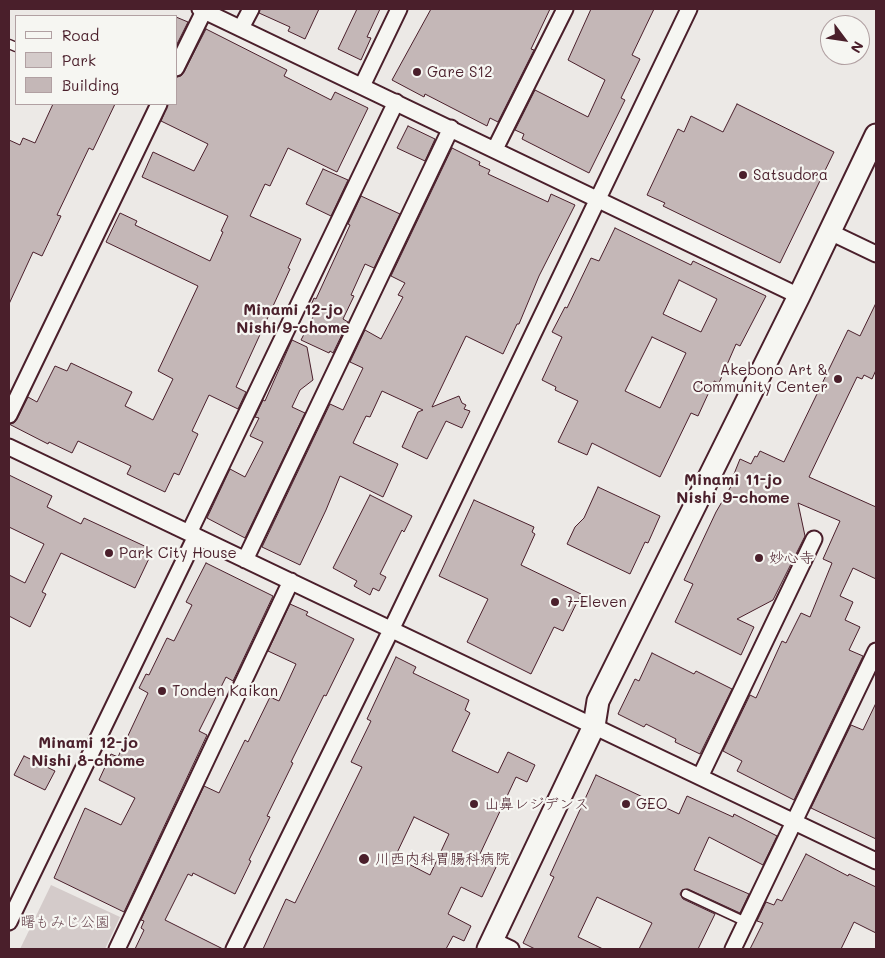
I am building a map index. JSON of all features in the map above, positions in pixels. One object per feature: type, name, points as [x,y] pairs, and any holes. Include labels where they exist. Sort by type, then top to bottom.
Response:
[{"type":"street","points":[[241,28],[251,9]]},
{"type":"street","points":[[362,86],[399,9]]},
{"type":"street","points":[[495,149],[565,9]]},
{"type":"street","points":[[234,949],[392,630],[689,9]]},
{"type":"street","points":[[178,64],[202,10],[598,198],[799,296]]},
{"type":"street","points":[[9,922],[396,102]]},
{"type":"street","points":[[9,415],[159,105]]},
{"type":"street","points":[[245,560],[451,128]]},
{"type":"street","points":[[511,949],[490,945],[594,726],[598,701],[799,296],[876,135]]},
{"type":"street","points":[[830,232],[876,254]]},
{"type":"street","points":[[9,447],[876,861]]},
{"type":"street","points":[[700,777],[814,539]]},
{"type":"street","points":[[117,949],[291,581]]},
{"type":"street","points":[[733,949],[876,651]]},
{"type":"lane","points":[[686,894],[746,922]]},
{"type":"green space","name":"曙もみじ公園","points":[[51,885],[120,917],[105,949],[20,949]]},
{"type":"building","points":[[260,9],[319,9],[305,39],[288,31],[290,27],[259,13]]},
{"type":"building","points":[[357,9],[380,9],[367,37],[371,38],[361,60],[338,49]]},
{"type":"building","points":[[431,9],[550,9],[531,49],[534,50],[498,122],[490,118],[487,126],[425,94],[424,97],[392,80]]},
{"type":"building","points":[[591,9],[654,9],[632,55],[640,59],[621,98],[625,100],[589,173],[522,139],[524,134],[515,130],[535,90],[588,117],[605,80],[568,60]]},
{"type":"building","points":[[178,18],[188,22],[178,42]]},
{"type":"building","points":[[206,29],[287,70],[284,76],[331,100],[335,92],[368,108],[337,172],[288,148],[270,186],[265,184],[250,216],[301,239],[288,268],[290,269],[236,387],[246,392],[238,409],[209,395],[192,431],[198,434],[179,475],[174,473],[165,492],[127,474],[131,466],[78,441],[72,453],[49,442],[48,444],[9,424],[14,423],[17,419],[28,397],[37,402],[55,366],[67,371],[71,363],[132,392],[125,406],[153,420],[173,379],[158,371],[198,286],[106,242],[120,213],[137,221],[135,225],[210,261],[228,216],[142,177],[153,152],[194,171],[208,144],[161,121],[168,105],[178,105],[178,77],[184,72]]},
{"type":"building","points":[[737,104],[834,152],[780,263],[663,206],[665,203],[647,195],[678,129],[684,132],[691,116],[723,132]]},
{"type":"building","points":[[53,105],[115,105],[93,150],[89,148],[57,215],[61,216],[42,256],[33,252],[9,304],[9,140],[20,145],[23,138],[35,143]]},
{"type":"building","points":[[408,126],[435,139],[425,161],[397,148]]},
{"type":"building","points":[[452,148],[480,162],[479,165],[490,170],[488,174],[548,202],[551,194],[575,205],[539,276],[519,324],[517,324],[503,354],[466,336],[432,407],[459,396],[462,403],[466,405],[464,409],[470,411],[462,428],[446,421],[427,459],[402,447],[418,412],[423,410],[382,391],[370,417],[366,416],[353,443],[398,464],[383,497],[340,476],[300,565],[262,547],[330,404],[343,410],[363,368],[350,362],[365,330],[381,339],[403,297],[398,295],[405,283],[391,276]]},
{"type":"building","points":[[323,169],[348,180],[331,216],[306,204]]},
{"type":"building","points":[[361,196],[400,214],[374,268],[365,264],[351,295],[354,296],[343,319],[348,322],[333,353],[330,351],[329,353],[301,340],[314,315],[308,312],[314,298],[316,299],[350,225],[348,224]]},
{"type":"building","points":[[615,228],[691,265],[693,261],[766,296],[740,346],[736,344],[719,383],[714,381],[698,416],[691,413],[660,477],[592,443],[587,455],[558,442],[578,401],[555,390],[556,387],[542,380],[562,337],[552,332],[565,307],[567,308],[591,258],[599,261]],"holes":[[[679,280],[717,299],[701,332],[663,314]],[[652,337],[686,353],[660,408],[625,391]]]},
{"type":"building","points":[[876,303],[876,370],[872,379],[864,375],[862,379],[857,377],[809,477],[876,507],[876,579],[853,568],[840,596],[853,602],[845,620],[860,627],[849,650],[863,656],[794,800],[737,771],[742,761],[723,751],[750,695],[756,698],[782,641],[786,643],[801,613],[810,617],[832,563],[823,559],[840,521],[798,503],[805,536],[773,600],[737,619],[754,627],[741,655],[675,622],[693,584],[684,580],[716,512],[737,476],[734,474],[740,459],[751,464],[760,451],[784,462],[848,330],[860,336]]},
{"type":"building","points":[[292,340],[307,347],[313,380],[300,390],[292,407],[305,413],[245,538],[207,518],[230,469],[245,477],[263,442],[250,436],[259,418],[255,417],[263,400],[265,401]]},
{"type":"building","points":[[9,475],[52,496],[47,507],[81,524],[84,518],[153,550],[135,588],[61,553],[42,592],[46,594],[30,627],[9,616],[9,575],[25,583],[44,544],[9,527]]},
{"type":"building","points":[[598,487],[660,516],[648,543],[645,542],[630,574],[567,544],[575,527],[584,518]]},
{"type":"building","points":[[370,495],[412,516],[404,532],[402,530],[380,574],[386,577],[379,591],[373,588],[370,595],[354,586],[357,581],[333,568]]},
{"type":"building","points":[[474,500],[534,527],[532,532],[535,534],[521,565],[581,594],[563,631],[554,627],[531,674],[467,642],[488,599],[439,576]]},
{"type":"building","points":[[206,563],[273,596],[233,681],[226,677],[199,731],[207,735],[124,912],[54,878],[85,808],[121,825],[135,798],[99,780],[111,754],[118,757],[148,693],[139,688],[146,674],[149,675],[167,638],[174,641],[192,605],[186,602]]},
{"type":"building","points":[[290,604],[308,612],[306,615],[354,639],[291,762],[293,763],[267,816],[270,817],[235,894],[193,873],[192,876],[188,874],[165,920],[223,949],[135,949],[144,930],[141,928],[144,921],[141,920],[204,786],[219,793],[245,740],[248,742],[270,697],[279,701],[296,664],[268,651]]},
{"type":"building","points":[[652,653],[694,674],[696,671],[732,689],[700,754],[675,742],[676,739],[646,724],[644,727],[618,714],[635,679],[639,681]]},
{"type":"building","points":[[396,657],[416,667],[413,673],[469,700],[465,710],[470,713],[452,751],[498,773],[508,752],[535,765],[527,782],[516,777],[480,854],[498,863],[482,897],[461,887],[448,914],[471,926],[464,941],[453,936],[446,949],[263,949],[286,899],[295,903],[362,767],[351,762],[371,721],[367,719]],"holes":[[[414,817],[449,834],[430,875],[395,857]]]},
{"type":"building","points":[[876,703],[876,839],[811,808],[851,725],[863,730]]},
{"type":"building","points":[[24,756],[55,771],[45,790],[14,775]]},
{"type":"building","points":[[596,775],[679,814],[687,796],[733,817],[734,814],[777,836],[763,865],[709,837],[694,870],[749,894],[740,913],[688,889],[682,890],[680,894],[683,899],[715,914],[698,949],[639,949],[652,923],[597,897],[578,937],[603,949],[535,949],[523,943],[554,877],[550,875]]},
{"type":"building","points":[[806,854],[848,876],[849,874],[876,887],[876,933],[854,922],[841,949],[750,949],[763,923],[757,921],[766,902],[774,905],[777,899],[782,901]]},
{"type":"place","name":"Gare S12","points":[[417,72]]},
{"type":"place","name":"Satsudora","points":[[743,175]]},
{"type":"place","name":"Akebono Art & Community Center","points":[[838,379]]},
{"type":"place","name":"Park City House","points":[[109,553]]},
{"type":"place","name":"妙心寺","points":[[759,558]]},
{"type":"place","name":"7-Eleven","points":[[555,602]]},
{"type":"place","name":"Tonden Kaikan","points":[[162,691]]},
{"type":"place","name":"山鼻レジデンス","points":[[474,804]]},
{"type":"place","name":"GEO","points":[[626,804]]},
{"type":"place","name":"川西内科胃腸科病院","points":[[364,859]]},
{"type":"district","name":"Minami 12-jo Nishi 9-chome","points":[[293,319]]},
{"type":"district","name":"Minami 11-jo Nishi 9-chome","points":[[733,489]]},
{"type":"district","name":"Minami 12-jo Nishi 8-chome","points":[[88,752]]}]
